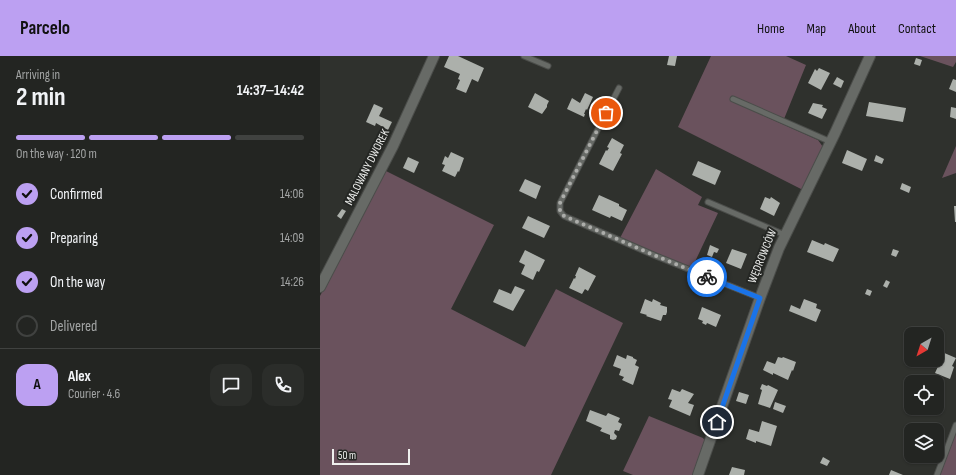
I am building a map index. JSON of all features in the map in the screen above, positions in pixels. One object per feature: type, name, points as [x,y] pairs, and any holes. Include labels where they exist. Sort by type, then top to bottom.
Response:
[{"type":"street","name":"MALOWANY DWOREK","points":[[320,287],[393,146],[434,56]]},
{"type":"street","name":"WĘDROWCÓW","points":[[698,475],[760,298],[785,235],[831,142],[870,56]]},
{"type":"lane","points":[[524,56],[548,66]]},
{"type":"lane","points":[[619,88],[560,203],[560,211],[564,216],[656,256],[760,298]]},
{"type":"lane","points":[[733,99],[831,142]]},
{"type":"lane","points":[[708,202],[785,235]]},
{"type":"lane","points":[[937,475],[956,425]]},
{"type":"shaded area","points":[[711,56],[786,56],[806,65],[784,119],[731,101],[818,140],[823,147],[803,190],[678,127]]},
{"type":"shaded area","points":[[920,56],[956,56],[956,62],[953,67]]},
{"type":"shaded area","points":[[956,146],[956,173],[942,178]]},
{"type":"shaded area","points":[[656,169],[702,197],[698,205],[718,213],[692,268],[620,238]]},
{"type":"shaded area","points":[[386,171],[494,225],[451,309],[525,347],[556,289],[623,323],[551,475],[320,475],[320,296]]},
{"type":"shaded area","points":[[649,416],[703,438],[706,442],[695,475],[633,475],[623,471]]},
{"type":"shaded area","points":[[956,432],[956,475],[940,475]]},
{"type":"building","points":[[449,56],[458,56],[484,68],[478,82],[472,79],[466,93],[456,89],[460,80],[458,79],[460,74],[444,67]]},
{"type":"building","points":[[669,56],[677,56],[675,66],[667,65]]},
{"type":"building","points":[[916,58],[922,60],[920,66],[914,64]]},
{"type":"building","points":[[819,68],[830,73],[821,90],[808,83],[815,69],[817,71]]},
{"type":"building","points":[[837,77],[844,81],[841,88],[833,84]]},
{"type":"building","points":[[953,79],[956,80],[956,92],[949,89]]},
{"type":"building","points":[[535,93],[549,101],[542,114],[528,107]]},
{"type":"building","points":[[585,93],[593,97],[587,110],[586,109],[584,117],[567,109],[572,98],[580,103]]},
{"type":"building","points":[[869,102],[906,108],[903,122],[866,116]]},
{"type":"building","points":[[813,103],[823,105],[822,107],[827,109],[822,119],[808,113]]},
{"type":"building","points":[[374,104],[383,108],[379,116],[392,122],[388,130],[376,123],[375,126],[366,122]]},
{"type":"building","points":[[951,107],[956,108],[956,119],[950,117]]},
{"type":"building","points":[[612,138],[624,145],[620,153],[622,154],[613,171],[599,164],[606,150],[607,151],[609,148],[607,147]]},
{"type":"building","points":[[847,150],[867,159],[862,171],[842,163]]},
{"type":"building","points":[[451,152],[464,158],[459,172],[458,171],[455,177],[442,171],[445,165],[442,164],[445,156],[448,158]]},
{"type":"building","points":[[876,155],[884,159],[882,164],[874,161]]},
{"type":"building","points":[[408,157],[419,162],[414,173],[403,168]]},
{"type":"building","points":[[698,161],[721,171],[715,185],[692,175]]},
{"type":"building","points":[[525,179],[541,186],[536,199],[519,191]]},
{"type":"building","points":[[902,183],[911,187],[909,193],[900,189]]},
{"type":"building","points":[[599,195],[619,204],[619,206],[627,210],[622,221],[611,216],[610,218],[592,210]]},
{"type":"building","points":[[765,197],[770,199],[771,197],[780,203],[774,216],[760,209]]},
{"type":"building","points":[[954,206],[956,206],[956,222],[955,222]]},
{"type":"building","points":[[342,209],[346,211],[341,219],[337,216]]},
{"type":"building","points":[[528,216],[550,226],[544,238],[522,228]]},
{"type":"building","points":[[812,240],[824,245],[825,243],[839,249],[833,262],[807,252]]},
{"type":"building","points":[[710,245],[719,249],[717,253],[714,252],[712,257],[707,255]]},
{"type":"building","points":[[732,249],[747,254],[741,269],[726,263]]},
{"type":"building","points":[[893,249],[899,251],[896,257],[891,255]]},
{"type":"building","points":[[525,250],[545,260],[539,272],[537,271],[533,280],[521,274],[525,265],[519,262]]},
{"type":"building","points":[[579,267],[596,276],[588,291],[585,289],[582,294],[569,288],[574,278],[575,279]]},
{"type":"building","points":[[886,280],[890,282],[887,288],[883,286]]},
{"type":"building","points":[[515,286],[525,290],[513,311],[493,302],[499,289],[511,294]]},
{"type":"building","points":[[867,289],[872,291],[870,296],[865,294]]},
{"type":"building","points":[[645,299],[652,302],[653,299],[661,303],[660,305],[667,307],[666,315],[663,315],[661,321],[640,313]]},
{"type":"building","points":[[804,299],[817,304],[816,308],[821,310],[816,322],[789,311],[791,305],[800,309]]},
{"type":"building","points":[[702,307],[721,315],[716,327],[707,323],[706,325],[702,323],[703,321],[698,319]]},
{"type":"building","points":[[944,353],[956,358],[952,366],[954,367],[950,379],[944,377],[944,375],[935,373],[938,367],[944,367]]},
{"type":"building","points":[[617,355],[626,359],[627,355],[637,360],[635,365],[639,367],[633,385],[622,380],[624,377],[619,375],[621,369],[613,366]]},
{"type":"building","points":[[778,357],[783,357],[796,362],[788,380],[763,370],[767,361],[775,364]]},
{"type":"building","points":[[762,384],[778,390],[770,408],[758,404]]},
{"type":"building","points":[[672,389],[680,392],[682,389],[694,394],[688,403],[694,405],[690,416],[669,407],[672,400],[668,399]]},
{"type":"building","points":[[739,392],[749,395],[746,404],[736,401]]},
{"type":"building","points":[[775,402],[786,406],[783,413],[773,409]]},
{"type":"building","points":[[590,410],[606,416],[608,413],[620,418],[618,422],[622,424],[619,431],[615,430],[614,433],[617,436],[616,439],[610,439],[610,435],[600,431],[602,428],[586,421]]},
{"type":"building","points":[[762,421],[777,426],[771,446],[746,439],[749,429],[759,432]]},
{"type":"building","points":[[823,457],[830,461],[827,466],[820,463]]},
{"type":"building","points":[[732,467],[745,470],[744,475],[729,475]]},
{"type":"building","points":[[891,470],[903,475],[889,475]]},
{"type":"way so far","points":[[606,113],[560,203],[560,211],[564,216],[584,225],[707,277]]},
{"type":"route","points":[[707,277],[760,298],[717,422]]}]
